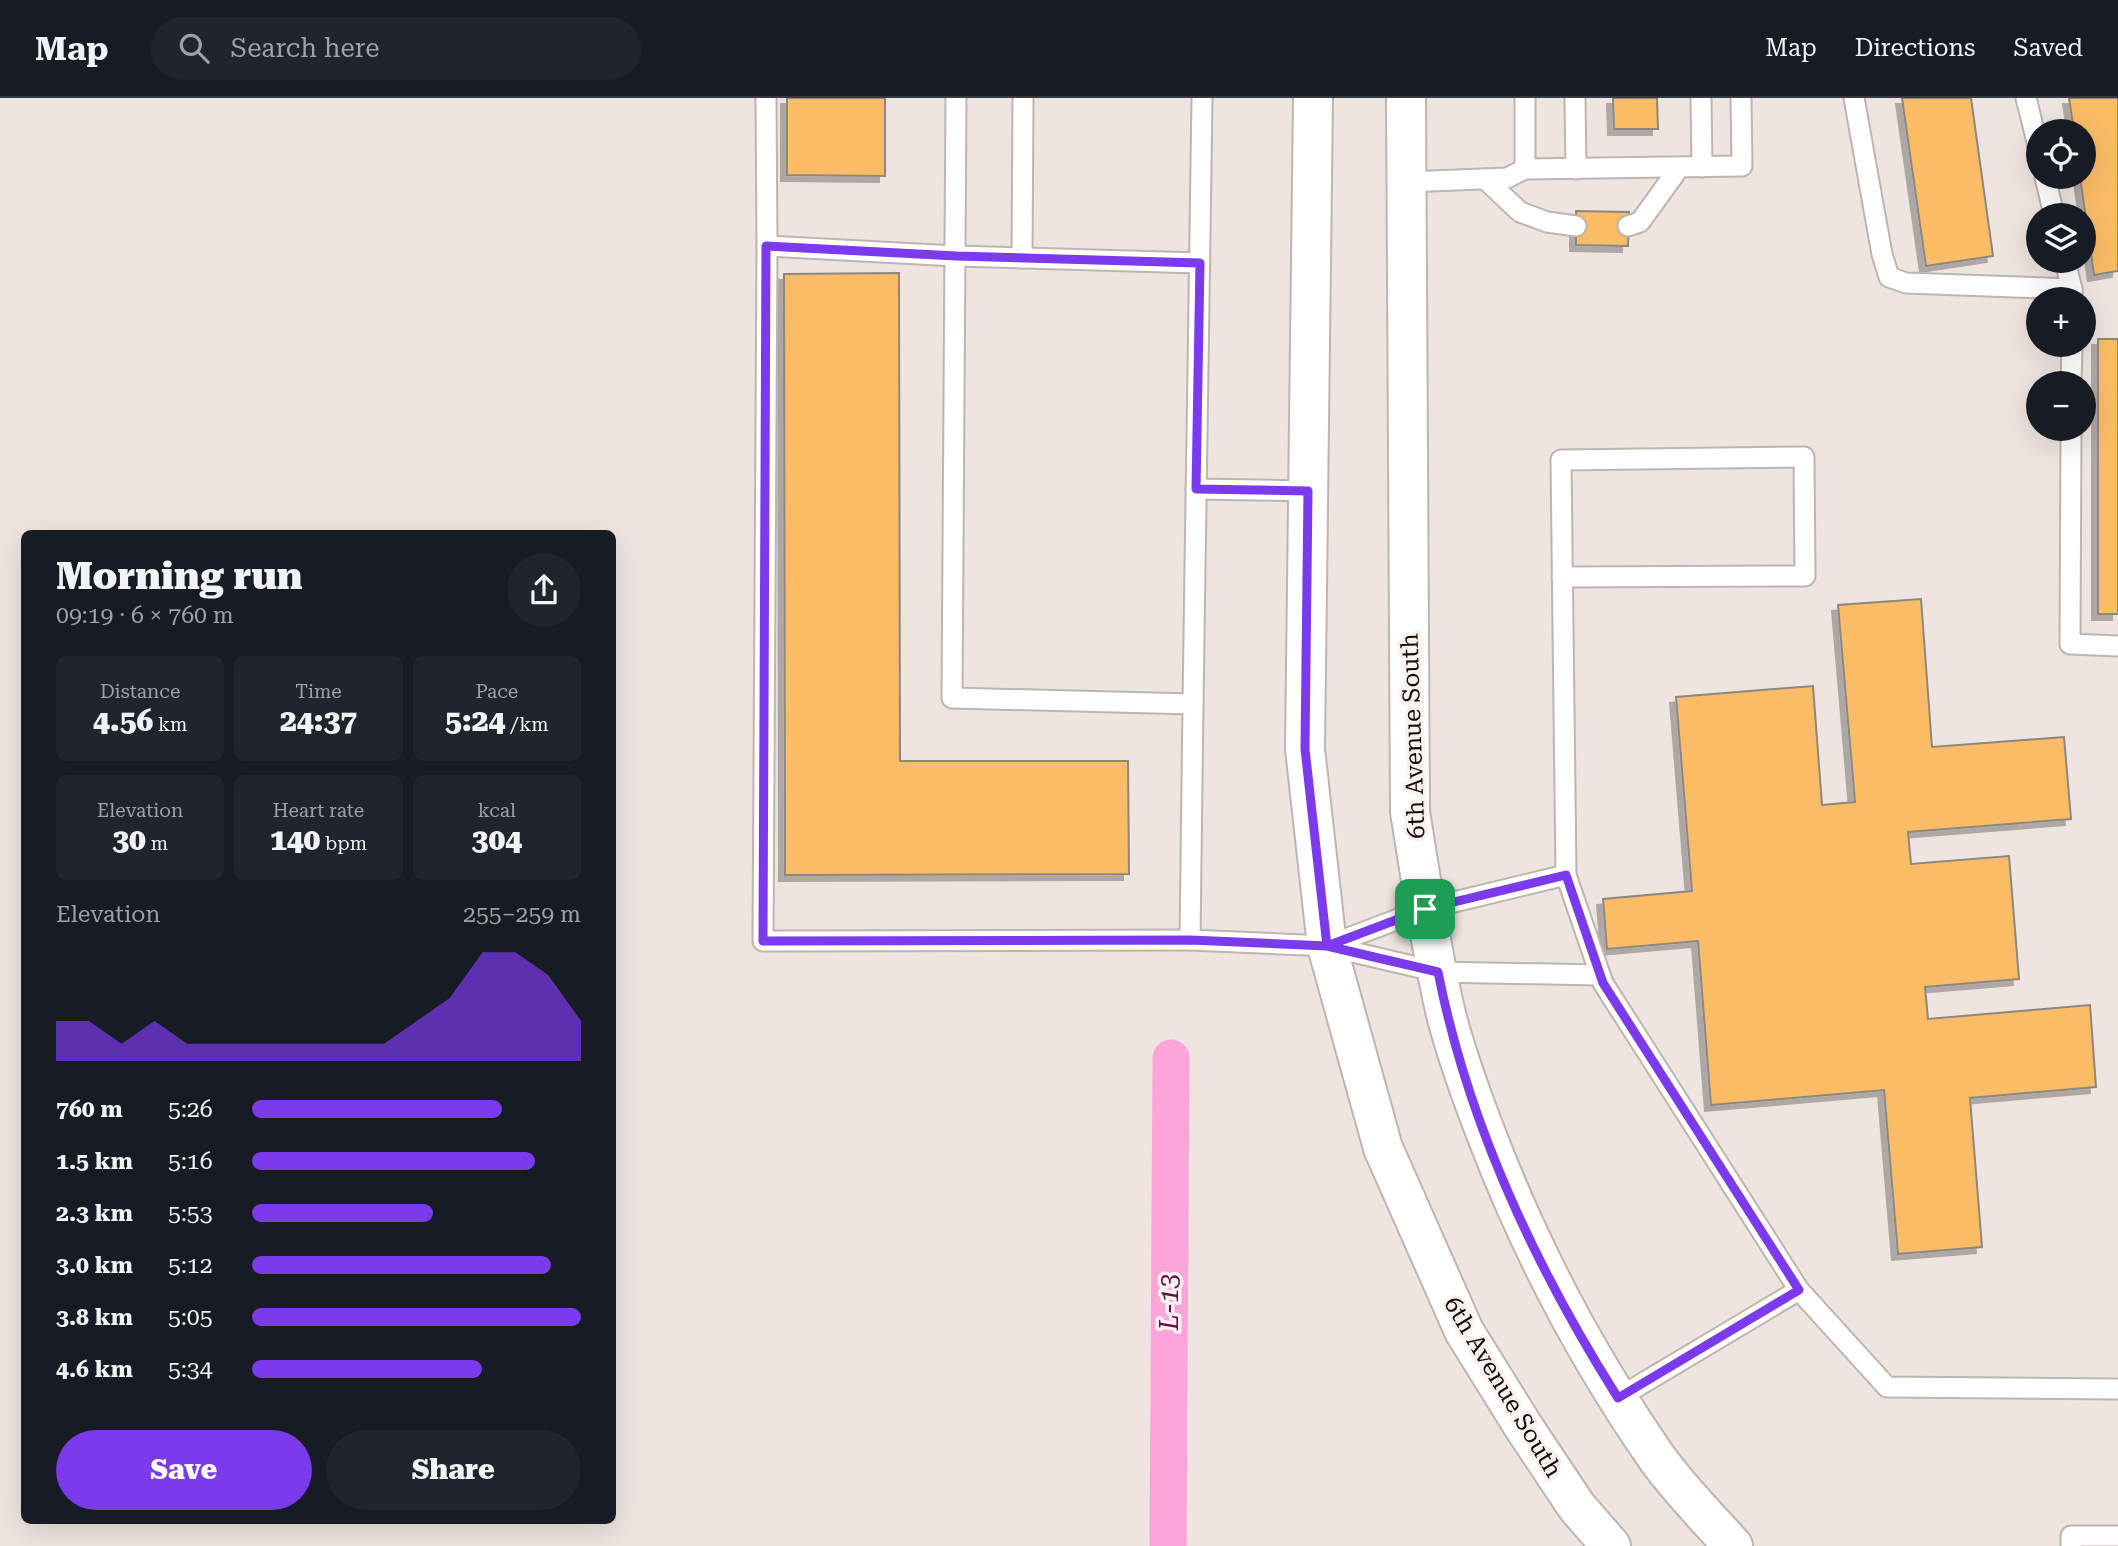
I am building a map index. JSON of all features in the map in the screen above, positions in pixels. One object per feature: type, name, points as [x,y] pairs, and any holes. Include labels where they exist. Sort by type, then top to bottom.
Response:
[{"type":"street","name":"6th Avenue South","points":[[1313,98],[1305,749],[1327,946],[1383,1148],[1464,1331],[1577,1507],[1611,1546]]},
{"type":"street","name":"6th Avenue South","points":[[1406,98],[1410,812],[1425,909],[1446,1011],[1473,1100],[1507,1189],[1550,1283],[1618,1398],[1659,1460],[1733,1546]]},
{"type":"lane","points":[[766,98],[763,941],[1190,940],[1327,946],[1438,972],[1600,975]]},
{"type":"lane","points":[[956,98],[952,698],[1193,704]]},
{"type":"lane","points":[[1022,258],[1023,98]]},
{"type":"lane","points":[[1190,940],[1202,98]]},
{"type":"lane","points":[[1525,98],[1525,169]]},
{"type":"lane","points":[[1575,98],[1576,169]]},
{"type":"lane","points":[[1701,98],[1702,167]]},
{"type":"lane","points":[[1406,182],[1507,178],[1525,169],[1742,166],[1741,98]]},
{"type":"lane","points":[[1854,98],[1882,254],[1889,277],[1906,283],[2026,291]]},
{"type":"lane","points":[[2026,98],[2031,119]]},
{"type":"lane","points":[[1628,226],[1640,222],[1679,168]]},
{"type":"lane","points":[[1485,179],[1520,212],[1547,222],[1576,226]]},
{"type":"lane","points":[[766,246],[956,256],[1200,263]]},
{"type":"lane","points":[[2071,441],[2070,645],[2118,646]]},
{"type":"lane","points":[[1562,577],[1805,576],[1804,457],[1561,460],[1562,577],[1566,875],[1600,975],[1610,994],[1799,1290],[1887,1387],[2118,1389]]},
{"type":"lane","points":[[1196,489],[1308,491]]},
{"type":"lane","points":[[1327,946],[1425,909],[1566,875]]},
{"type":"lane","points":[[1618,1398],[1799,1290]]},
{"type":"lane","points":[[2071,1546],[2071,1536],[2118,1536]]},
{"type":"building","points":[[787,98],[885,98],[885,176],[787,175]]},
{"type":"building","points":[[1613,98],[1657,98],[1658,129],[1614,129]]},
{"type":"building","points":[[1902,98],[1971,98],[1993,256],[1926,266]]},
{"type":"building","points":[[2069,98],[2118,98],[2118,271],[2094,275],[2096,203],[2084,203],[2082,189],[2096,189],[2096,119],[2072,119]]},
{"type":"building","points":[[1576,211],[1629,212],[1628,246],[1576,245]]},
{"type":"building","points":[[899,273],[900,761],[1128,761],[1129,874],[785,875],[784,274]]},
{"type":"building","points":[[2098,339],[2118,339],[2118,614],[2098,614]]},
{"type":"building","points":[[1921,599],[1932,747],[2064,737],[2071,819],[1908,832],[1911,864],[2009,856],[2019,979],[1925,987],[1928,1019],[2090,1005],[2096,1087],[1970,1098],[1982,1247],[1898,1254],[1884,1090],[1711,1105],[1698,941],[1607,949],[1603,899],[1692,891],[1676,697],[1813,686],[1822,805],[1855,802],[1838,605]]},
{"type":"waterway","name":"L-13","points":[[1168,1546],[1171,1058]]},
{"type":"route","points":[[1425,909],[1327,946],[1305,749],[1308,491],[1196,489],[1200,263],[956,256],[766,246],[763,941],[1190,940],[1327,946],[1438,972],[1446,1011],[1473,1100],[1507,1189],[1550,1283],[1618,1398],[1799,1290],[1603,983],[1566,875],[1425,909]]}]
